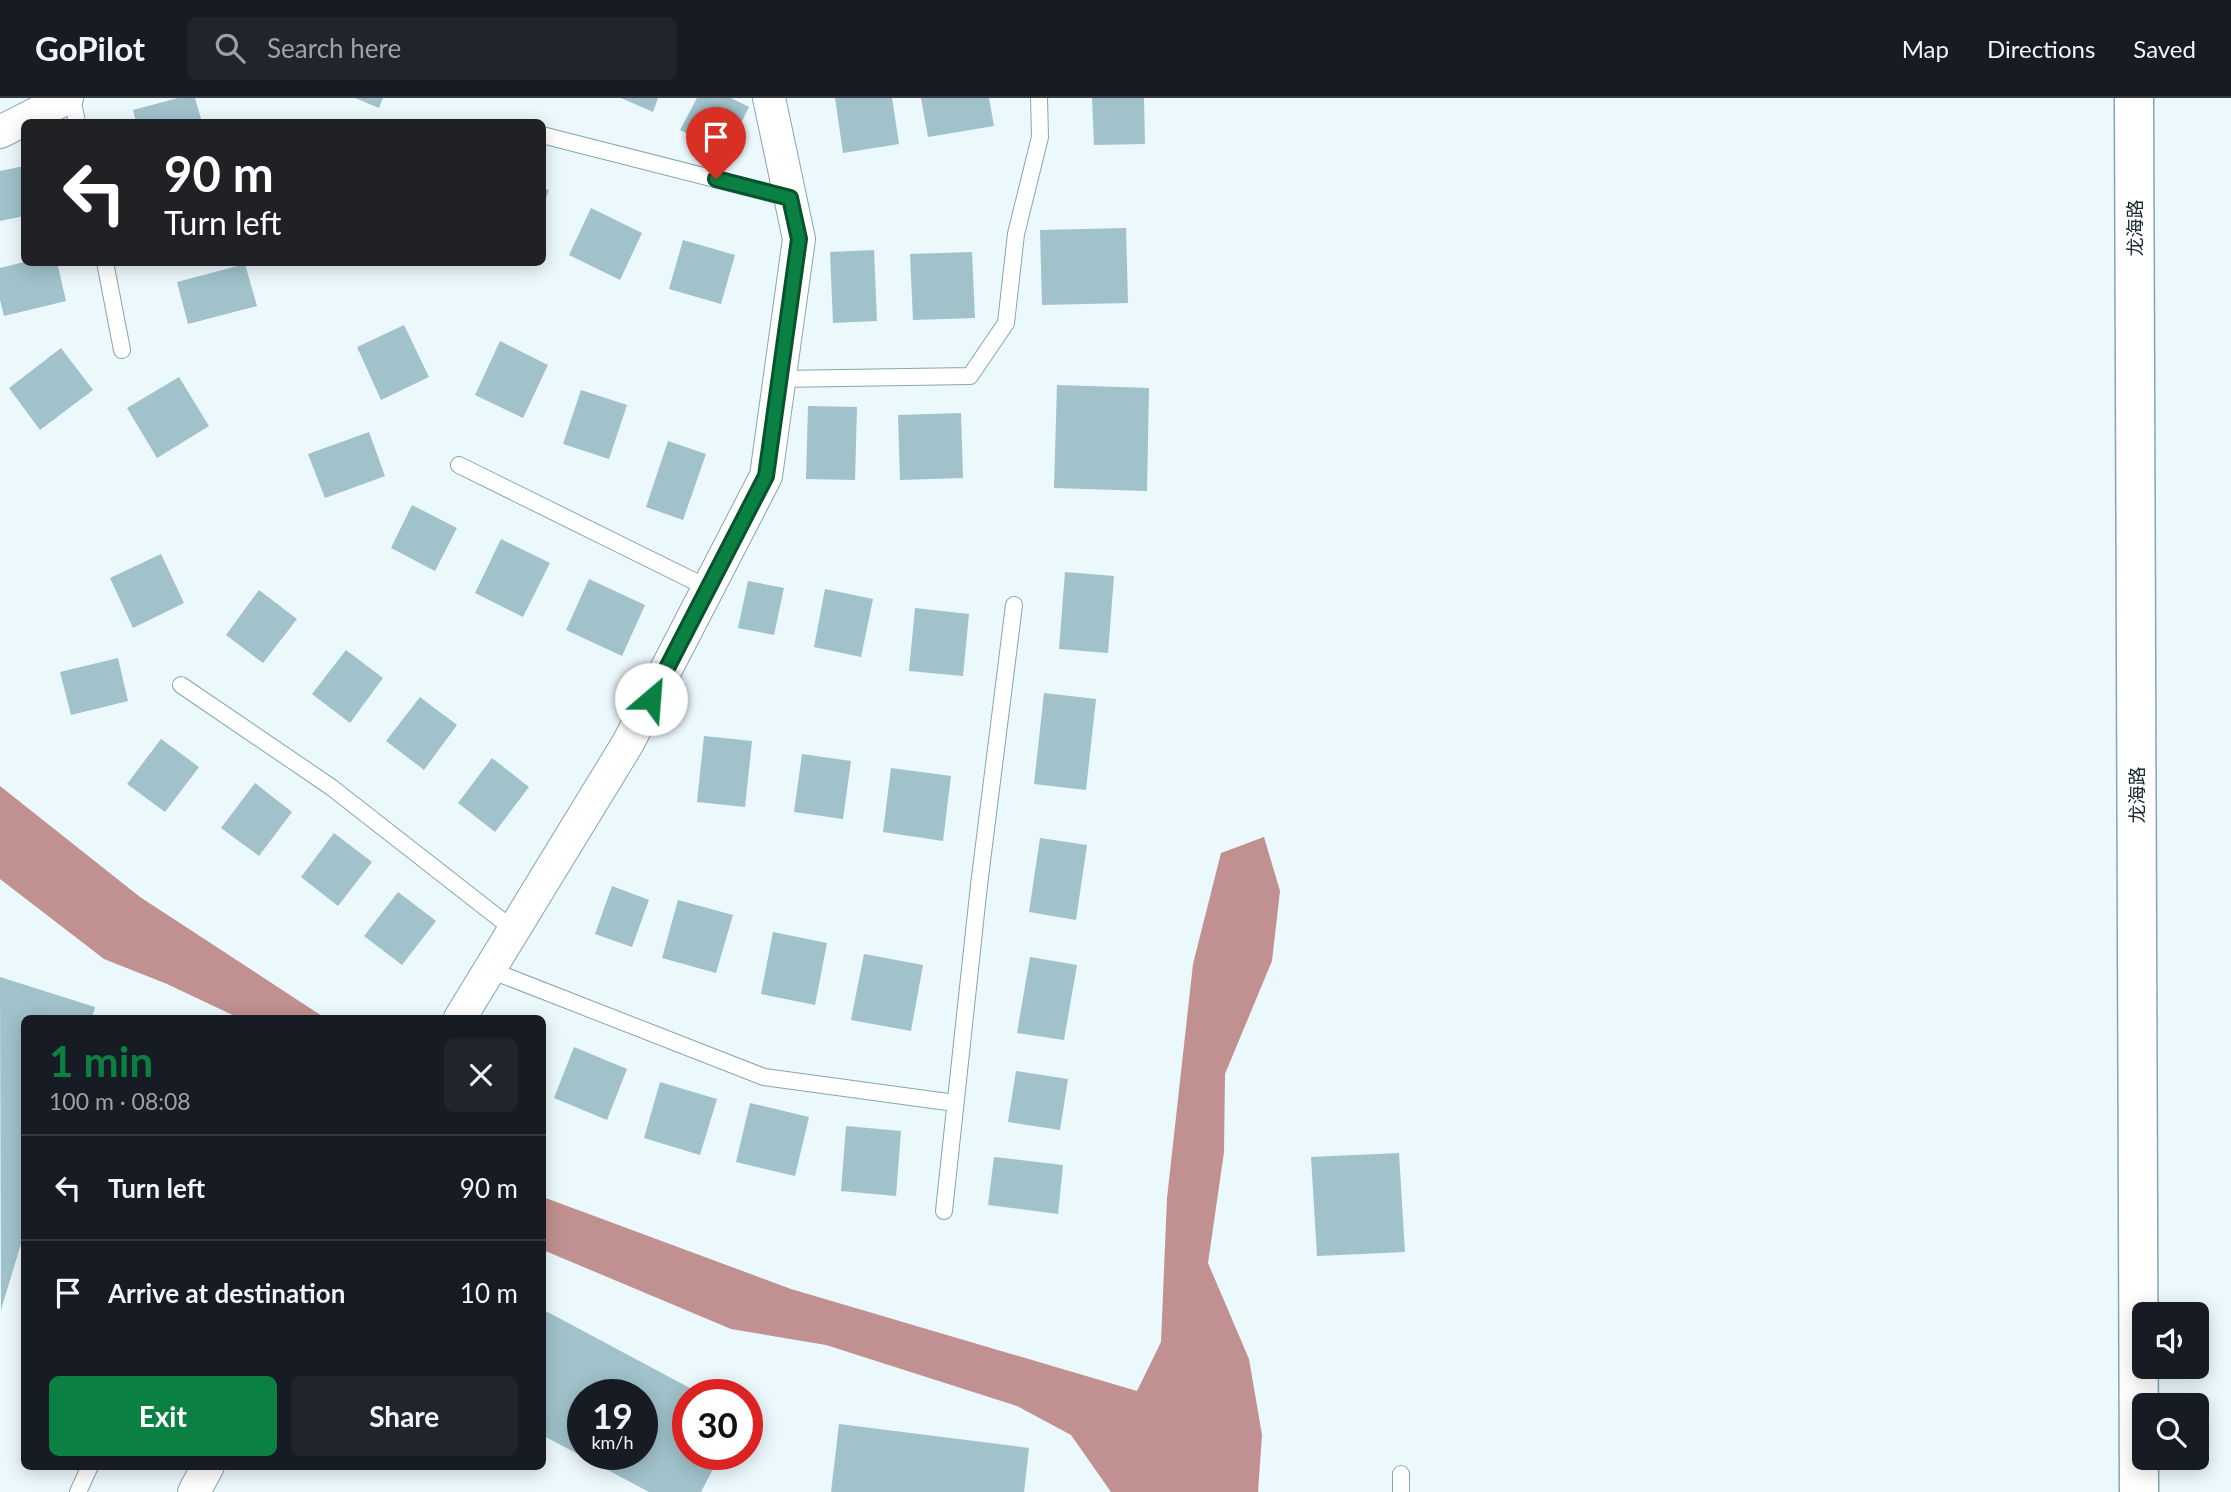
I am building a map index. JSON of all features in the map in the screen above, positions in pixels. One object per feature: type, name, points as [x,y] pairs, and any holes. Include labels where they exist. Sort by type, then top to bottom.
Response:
[{"type":"street","points":[[26,119],[69,98]]},
{"type":"street","points":[[462,1015],[628,743],[766,476],[799,239],[769,98]]},
{"type":"street","name":"龙海路","points":[[2134,98],[2139,1492]]},
{"type":"street","points":[[0,132],[21,122]]},
{"type":"street","points":[[194,1492],[206,1470]]},
{"type":"lane","points":[[69,98],[76,119]]},
{"type":"lane","points":[[779,379],[970,376],[1006,323],[1016,234],[1040,137],[1038,98]]},
{"type":"lane","points":[[546,136],[790,198]]},
{"type":"lane","points":[[106,266],[122,350]]},
{"type":"lane","points":[[458,465],[708,588]]},
{"type":"lane","points":[[944,1210],[980,871],[1014,606]]},
{"type":"lane","points":[[181,685],[331,787],[514,930]]},
{"type":"lane","points":[[490,970],[764,1077],[955,1103]]},
{"type":"lane","points":[[78,1492],[88,1470]]},
{"type":"lane","points":[[1401,1474],[1401,1492]]},
{"type":"shaded area","points":[[0,786],[140,897],[320,1015],[233,1015],[167,984],[104,959],[0,879]]},
{"type":"shaded area","points":[[1264,837],[1280,891],[1272,961],[1225,1074],[1224,1152],[1208,1263],[1249,1359],[1262,1435],[1258,1492],[1111,1492],[1071,1435],[1017,1406],[826,1345],[731,1329],[546,1251],[546,1198],[791,1289],[1137,1391],[1161,1342],[1167,1198],[1193,964],[1221,853]]},
{"type":"building","points":[[178,98],[195,98],[201,119],[135,119],[133,110]]},
{"type":"building","points":[[355,98],[383,98],[379,108]]},
{"type":"building","points":[[621,98],[658,98],[653,112]]},
{"type":"building","points":[[697,98],[731,98],[749,107],[726,153],[680,130]]},
{"type":"building","points":[[835,98],[892,98],[899,144],[843,153]]},
{"type":"building","points":[[921,98],[989,98],[994,126],[928,137]]},
{"type":"building","points":[[1092,98],[1144,98],[1145,144],[1094,145]]},
{"type":"building","points":[[21,167],[21,217],[0,221],[0,171]]},
{"type":"building","points":[[591,208],[642,233],[620,280],[569,255]]},
{"type":"building","points":[[1126,228],[1128,303],[1042,305],[1040,230]]},
{"type":"building","points":[[683,240],[735,255],[721,304],[669,289]]},
{"type":"building","points":[[874,250],[877,321],[833,323],[830,252]]},
{"type":"building","points":[[972,252],[975,318],[913,320],[910,254]]},
{"type":"building","points":[[21,263],[21,266],[58,266],[66,301],[4,316],[0,300],[0,268]]},
{"type":"building","points":[[246,266],[257,306],[188,324],[177,282]]},
{"type":"building","points":[[404,325],[429,377],[381,400],[357,347]]},
{"type":"building","points":[[500,341],[548,365],[523,418],[475,395]]},
{"type":"building","points":[[61,348],[93,390],[40,430],[9,388]]},
{"type":"building","points":[[179,377],[209,426],[157,458],[127,408]]},
{"type":"building","points":[[1057,385],[1149,388],[1147,491],[1054,488]]},
{"type":"building","points":[[581,390],[627,405],[609,459],[563,444]]},
{"type":"building","points":[[808,406],[857,407],[855,480],[806,479]]},
{"type":"building","points":[[961,413],[963,478],[900,480],[898,415]]},
{"type":"building","points":[[369,432],[385,476],[325,498],[308,454]]},
{"type":"building","points":[[668,441],[706,454],[683,520],[646,507]]},
{"type":"building","points":[[412,505],[457,528],[435,571],[391,548]]},
{"type":"building","points":[[501,539],[550,563],[523,617],[475,593]]},
{"type":"building","points":[[161,554],[184,603],[133,628],[110,578]]},
{"type":"building","points":[[1065,572],[1114,576],[1108,653],[1059,649]]},
{"type":"building","points":[[589,579],[645,605],[622,656],[566,630]]},
{"type":"building","points":[[748,581],[784,588],[774,635],[738,628]]},
{"type":"building","points":[[825,589],[873,599],[861,657],[814,647]]},
{"type":"building","points":[[259,590],[297,619],[263,663],[226,635]]},
{"type":"building","points":[[915,608],[969,614],[963,676],[909,671]]},
{"type":"building","points":[[346,650],[383,678],[350,723],[312,694]]},
{"type":"building","points":[[118,658],[128,701],[71,715],[60,672]]},
{"type":"building","points":[[1044,693],[1096,699],[1086,790],[1034,784]]},
{"type":"building","points":[[420,697],[457,725],[424,770],[386,741]]},
{"type":"building","points":[[704,736],[752,741],[745,807],[697,802]]},
{"type":"building","points":[[161,739],[199,767],[165,812],[127,784]]},
{"type":"building","points":[[802,754],[851,761],[843,819],[794,812]]},
{"type":"building","points":[[492,758],[529,787],[495,832],[458,803]]},
{"type":"building","points":[[891,768],[951,776],[943,841],[883,832]]},
{"type":"building","points":[[255,783],[292,812],[259,856],[221,828]]},
{"type":"building","points":[[334,833],[372,862],[338,906],[301,877]]},
{"type":"building","points":[[1040,838],[1087,845],[1076,920],[1029,912]]},
{"type":"building","points":[[612,886],[649,900],[632,947],[595,934]]},
{"type":"building","points":[[398,892],[436,921],[402,965],[364,936]]},
{"type":"building","points":[[678,900],[733,915],[716,973],[662,958]]},
{"type":"building","points":[[773,932],[827,943],[815,1005],[761,994]]},
{"type":"building","points":[[864,954],[923,965],[911,1031],[851,1020]]},
{"type":"building","points":[[1030,957],[1077,965],[1064,1040],[1017,1033]]},
{"type":"building","points":[[0,977],[95,1007],[93,1015],[21,1015],[21,1244],[1,1310]]},
{"type":"building","points":[[574,1047],[627,1069],[607,1120],[554,1098]]},
{"type":"building","points":[[1016,1071],[1068,1079],[1060,1130],[1008,1122]]},
{"type":"building","points":[[660,1082],[717,1099],[700,1155],[644,1138]]},
{"type":"building","points":[[750,1103],[809,1117],[795,1176],[736,1162]]},
{"type":"building","points":[[846,1126],[901,1131],[896,1196],[841,1191]]},
{"type":"building","points":[[1399,1153],[1405,1252],[1317,1256],[1311,1157]]},
{"type":"building","points":[[994,1157],[1063,1165],[1058,1214],[988,1205]]},
{"type":"building","points":[[546,1311],[673,1379],[672,1470],[713,1470],[701,1492],[649,1492],[608,1470],[658,1470],[658,1379],[567,1379],[567,1448],[546,1437]]},
{"type":"building","points":[[839,1424],[1029,1448],[1024,1492],[831,1492]]},
{"type":"route","points":[[651,699],[766,476],[799,239],[790,198],[716,179]]}]
